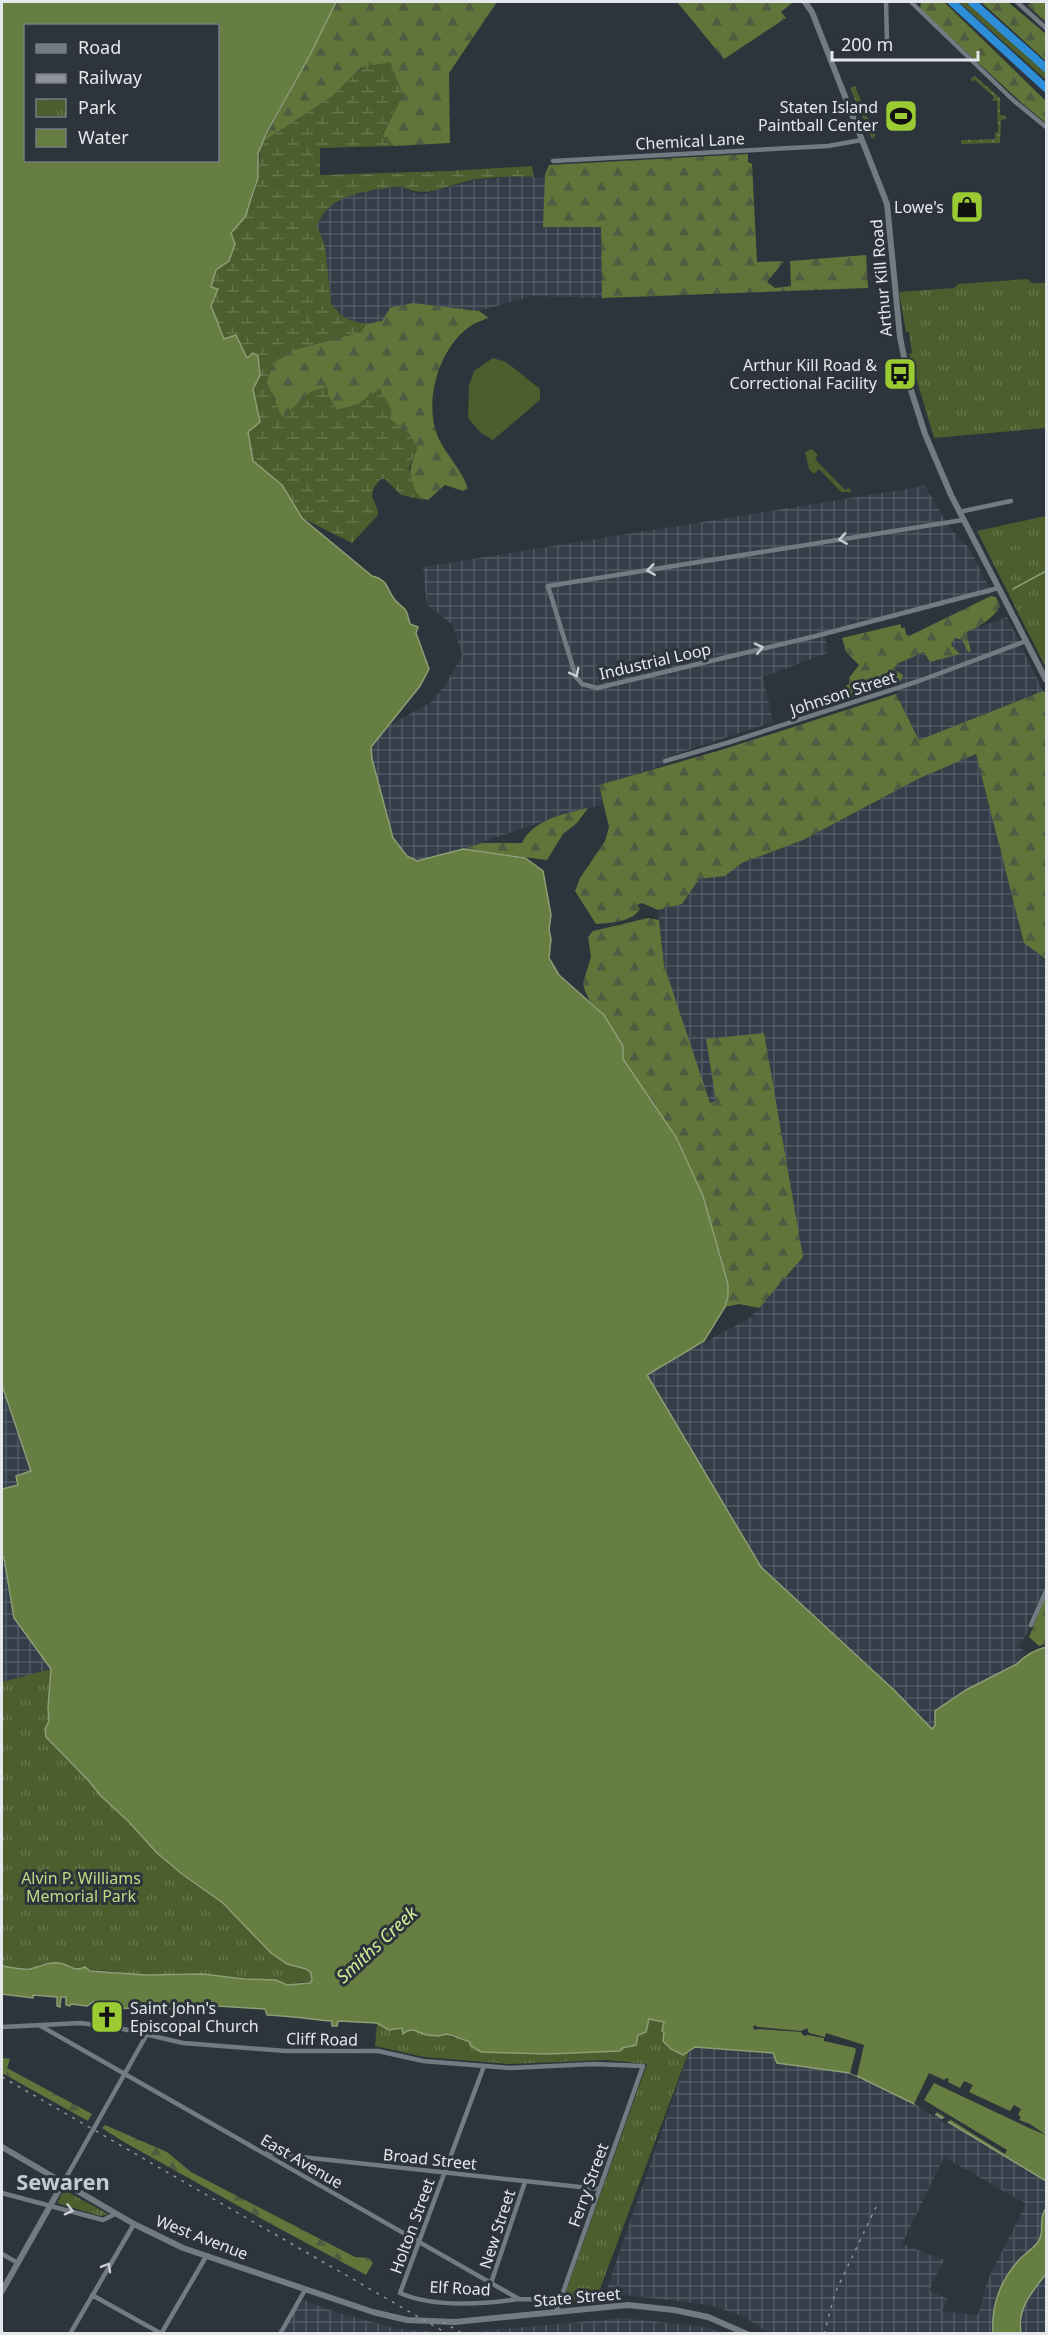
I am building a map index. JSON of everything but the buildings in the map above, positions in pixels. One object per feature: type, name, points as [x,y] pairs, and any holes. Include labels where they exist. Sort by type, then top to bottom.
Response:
[{"type":"highway","points":[[952,2],[1047,88]]},
{"type":"highway","points":[[972,2],[1047,68]]},
{"type":"street","name":"Arthur Kill Road","points":[[805,2],[812,12],[887,204],[896,312],[910,387],[933,455],[963,520],[1047,680]]},
{"type":"street","points":[[886,2],[887,43]]},
{"type":"street","points":[[911,2],[1013,100],[1047,127]]},
{"type":"street","points":[[1017,2],[1047,28]]},
{"type":"street","name":"Chemical Lane","points":[[554,161],[828,146],[862,140]]},
{"type":"street","points":[[959,512],[1011,501]]},
{"type":"street","name":"Industrial Loop","points":[[963,520],[548,586],[576,677],[582,684],[597,688],[816,636],[999,588]]},
{"type":"street","name":"Johnson Street","points":[[664,760],[730,742],[920,681],[1026,641]]},
{"type":"street","points":[[1031,1625],[1047,1591]]},
{"type":"street","name":"Cliff Road","points":[[2,2027],[37,2024],[99,2024],[183,2043],[286,2051],[378,2051],[423,2061],[510,2068],[594,2064],[643,2066]]},
{"type":"street","name":"East Avenue","points":[[37,2024],[260,2149],[519,2299],[560,2300]]},
{"type":"street","points":[[2,2291],[146,2036]]},
{"type":"street","name":"Holton Street","points":[[400,2293],[484,2066]]},
{"type":"street","name":"Ferry Street","points":[[556,2312],[643,2066]]},
{"type":"street","name":"West Avenue","points":[[2,2147],[115,2214],[183,2248],[304,2290],[373,2312],[407,2320]]},
{"type":"street","name":"Broad Street","points":[[260,2149],[283,2155],[599,2189]]},
{"type":"street","name":"New Street","points":[[491,2283],[525,2182]]},
{"type":"street","points":[[2,2193],[103,2220],[115,2214]]},
{"type":"street","points":[[70,2334],[134,2224]]},
{"type":"street","points":[[2,2254],[18,2263]]},
{"type":"street","points":[[92,2295],[162,2333],[207,2255]]},
{"type":"street","points":[[280,2334],[304,2290]]},
{"type":"street","name":"Elf Road","points":[[400,2293],[410,2297],[455,2303],[475,2304],[519,2299]]},
{"type":"street","name":"State Street","points":[[407,2320],[455,2322],[628,2305],[674,2310],[708,2317],[747,2334]]},
{"type":"shaded area","points":[[516,176],[545,178],[544,227],[601,227],[602,298],[532,296],[479,311],[413,303],[382,321],[366,324],[349,320],[340,314],[331,303],[317,226],[320,218],[330,207],[348,195],[401,186],[410,192],[424,194],[475,180]]},
{"type":"shaded area","points":[[925,486],[951,530],[970,549],[992,593],[825,636],[828,653],[763,677],[773,722],[664,758],[665,765],[600,785],[602,805],[561,815],[463,849],[417,861],[407,856],[393,838],[372,759],[371,747],[388,726],[431,702],[444,687],[462,656],[453,625],[427,605],[423,567]]},
{"type":"shaded area","points":[[1007,617],[1043,691],[919,740],[896,694],[903,676],[893,669],[899,663],[925,652],[959,653],[951,645],[955,638],[962,640],[968,652],[971,651],[965,632]]},
{"type":"shaded area","points":[[976,754],[1024,943],[1046,959],[1046,1586],[1028,1624],[1032,1626],[1019,1646],[1025,1653],[1023,1657],[1017,1664],[966,1690],[935,1711],[935,1726],[932,1729],[895,1691],[761,1567],[647,1374],[751,1317],[803,1257],[716,1102],[709,1103],[664,965],[658,910],[682,904],[699,879],[725,876],[742,863],[803,840],[920,778]]},
{"type":"shaded area","points":[[2,1385],[31,1472],[19,1485],[2,1489]]},
{"type":"shaded area","points":[[2,1555],[14,1618],[51,1669],[2,1682]]},
{"type":"shaded area","points":[[695,2047],[774,2054],[777,2063],[850,2073],[937,2115],[1046,2181],[1046,2208],[1041,2216],[1041,2237],[1031,2248],[992,2318],[993,2333],[768,2333],[745,2317],[710,2305],[624,2295],[604,2297],[689,2052]],"holes":[[[944,2157],[1026,2204],[988,2279],[978,2315],[942,2311],[948,2299],[929,2290],[944,2260],[902,2244]]]},
{"type":"shaded area","points":[[1046,2274],[1046,2333],[1021,2333],[1022,2311],[1037,2283]]},
{"type":"shaded area","points":[[300,2299],[339,2313],[398,2329],[459,2333],[624,2318],[705,2327],[724,2333],[280,2334]]},
{"type":"green space","points":[[336,2],[497,2],[449,73],[450,143],[394,146],[382,136],[403,94],[362,67],[333,96],[263,142]]},
{"type":"green space","points":[[677,2],[792,3],[781,12],[786,18],[724,59]]},
{"type":"green space","points":[[921,2],[944,2],[1046,101],[1046,123],[920,9]]},
{"type":"green space","points":[[959,2],[969,2],[1046,72],[1046,80]]},
{"type":"green space","points":[[981,2],[1008,2],[1046,34],[1046,61]]},
{"type":"green space","points":[[1030,2],[1046,2],[1046,22],[1028,6]]},
{"type":"green space","points":[[390,62],[403,94],[382,135],[394,146],[320,148],[320,175],[532,166],[534,177],[477,179],[439,190],[420,192],[401,186],[364,192],[352,195],[331,206],[317,226],[325,246],[331,303],[340,314],[349,320],[366,324],[361,332],[293,350],[274,363],[266,381],[282,418],[310,393],[327,387],[328,396],[337,410],[357,405],[380,388],[391,409],[390,419],[409,434],[417,448],[409,468],[415,491],[424,500],[401,495],[385,479],[381,479],[372,495],[378,515],[352,543],[302,518],[282,485],[253,461],[248,432],[260,422],[253,389],[260,375],[247,358],[224,340],[211,306],[211,287],[216,270],[230,261],[235,244],[231,233],[245,213],[255,192],[263,142],[333,96],[363,67]]},
{"type":"green space","points":[[975,76],[1000,98],[1000,115],[1005,116],[1006,119],[1001,120],[1000,143],[961,144],[961,140],[995,139],[995,133],[998,132],[997,101],[992,101],[994,97],[975,80],[972,82],[971,78]]},
{"type":"green space","points":[[855,86],[870,123],[876,129],[872,139],[850,88]]},
{"type":"green space","points":[[748,154],[748,162],[752,164],[757,262],[784,261],[767,282],[775,288],[791,286],[790,261],[866,255],[868,288],[602,298],[601,227],[543,227],[545,175],[549,165]]},
{"type":"green space","points":[[1028,279],[1032,283],[1046,283],[1046,428],[934,438],[909,354],[912,353],[909,332],[906,332],[899,292],[954,288],[958,284]]},
{"type":"green space","points":[[413,303],[479,311],[489,318],[472,325],[460,334],[443,360],[433,392],[432,408],[438,437],[468,489],[463,491],[445,485],[428,500],[420,498],[412,485],[410,474],[417,448],[409,434],[390,419],[380,389],[357,405],[337,410],[328,396],[327,387],[310,393],[282,418],[266,381],[274,363],[293,350],[361,332],[366,324],[382,321],[390,308]]},
{"type":"green space","points":[[493,358],[506,362],[540,389],[540,400],[493,440],[481,433],[468,418],[469,386],[474,371]]},
{"type":"green space","points":[[812,449],[818,455],[815,459],[845,490],[849,488],[852,492],[841,492],[819,469],[814,474],[809,469],[805,452]]},
{"type":"green space","points":[[1046,516],[1046,668],[977,531]]},
{"type":"green space","points":[[991,596],[996,597],[1000,606],[985,622],[966,632],[971,651],[968,652],[962,640],[955,638],[951,645],[960,654],[930,662],[924,652],[899,663],[893,669],[903,675],[901,681],[844,699],[843,690],[859,665],[846,652],[842,638],[901,624],[901,628],[905,628],[909,636]]},
{"type":"green space","points":[[1043,691],[1046,693],[1046,959],[1024,943],[976,754],[920,778],[803,840],[742,863],[725,876],[699,879],[682,904],[658,910],[642,903],[637,905],[640,909],[632,917],[596,924],[575,891],[580,878],[605,841],[609,827],[599,785],[721,750],[896,694],[919,740]]},
{"type":"green space","points":[[588,808],[577,823],[563,834],[547,860],[463,849],[482,843],[522,843],[534,828],[542,823],[559,815]]},
{"type":"green space","points":[[648,918],[659,920],[664,965],[710,1103],[716,1101],[706,1039],[764,1033],[803,1257],[759,1308],[739,1304],[725,1307],[728,1284],[703,1196],[676,1137],[623,1059],[623,1046],[604,1015],[590,1001],[585,991],[583,983],[591,957],[588,937],[593,931]]},
{"type":"green space","points":[[1046,1595],[1046,1644],[1039,1646],[1029,1637]]},
{"type":"green space","name":"Alvin P. Williams Memorial Park","points":[[51,1669],[49,1721],[45,1729],[46,1737],[157,1853],[223,1903],[271,1952],[287,1964],[306,1969],[312,1976],[310,1983],[287,1985],[276,1980],[202,1974],[130,1974],[71,1969],[60,1963],[41,1964],[30,1969],[2,1966],[2,1682]]},
{"type":"green space","points":[[649,2019],[665,2022],[662,2031],[664,2032],[663,2041],[671,2049],[683,2055],[689,2051],[597,2297],[593,2302],[567,2303],[565,2294],[647,2064],[606,2060],[509,2064],[424,2057],[375,2046],[377,2023],[389,2030],[410,2029],[434,2035],[446,2034],[453,2038],[461,2037],[481,2052],[547,2054],[620,2051],[622,2048],[636,2045],[638,2035],[646,2032]]},
{"type":"green space","points":[[2,2058],[10,2059],[7,2068],[92,2114],[88,2121],[2,2073]]},
{"type":"green space","points":[[105,2125],[167,2152],[191,2172],[355,2257],[369,2258],[373,2263],[366,2275],[124,2142],[102,2128]]},
{"type":"green space","points":[[64,2190],[108,2214],[100,2216],[57,2203]]},
{"type":"water","name":"Smiths Creek","points":[[2,2],[336,2],[310,55],[266,134],[258,154],[258,178],[245,217],[231,233],[235,244],[229,261],[216,270],[211,287],[218,289],[211,306],[224,339],[236,335],[247,358],[253,353],[258,356],[260,375],[253,389],[260,422],[248,432],[253,461],[282,485],[302,518],[372,576],[384,582],[395,600],[406,611],[410,624],[418,627],[416,633],[429,669],[420,686],[371,747],[372,759],[393,838],[407,856],[417,861],[463,849],[525,858],[543,871],[551,915],[549,958],[559,975],[604,1015],[623,1046],[623,1059],[676,1137],[703,1196],[728,1284],[728,1296],[725,1307],[704,1341],[647,1375],[761,1567],[895,1691],[932,1729],[935,1725],[935,1711],[966,1690],[1017,1664],[1030,1653],[1046,1647],[1046,2181],[937,2115],[850,2073],[777,2063],[773,2053],[695,2047],[683,2055],[671,2049],[663,2041],[664,2022],[649,2019],[646,2032],[638,2035],[636,2045],[622,2048],[620,2051],[547,2054],[481,2052],[470,2045],[470,2042],[446,2034],[429,2035],[410,2030],[403,2034],[402,2028],[389,2030],[377,2023],[338,2021],[337,2026],[332,2026],[332,2021],[267,2015],[265,2009],[202,2005],[201,2011],[184,2009],[181,2012],[178,2009],[121,2008],[121,2005],[103,2002],[102,2007],[98,2006],[98,2002],[87,2006],[71,2004],[70,2006],[66,2005],[66,1997],[61,1997],[60,2007],[57,2006],[57,1997],[33,1995],[33,1998],[2,1994],[2,1966],[30,1969],[48,1963],[63,1964],[74,1969],[85,1967],[90,1971],[146,1975],[202,1974],[276,1980],[287,1985],[310,1983],[312,1980],[311,1973],[306,1969],[287,1964],[271,1953],[223,1903],[157,1853],[46,1737],[45,1729],[49,1721],[51,1669],[14,1618],[2,1555],[2,1489],[18,1485],[16,1476],[31,1471],[2,1385]]},
{"type":"water","points":[[1046,2208],[1046,2274],[1023,2308],[1021,2333],[993,2333],[995,2304],[998,2295],[1006,2277],[1018,2261],[1038,2242]]},
{"type":"pier","points":[[754,2025],[801,2031],[807,2028],[809,2033],[825,2037],[826,2033],[864,2045],[857,2076],[850,2073],[855,2048],[824,2041],[824,2038],[804,2036],[801,2032],[755,2030]]},
{"type":"pier","points":[[929,2073],[944,2080],[949,2079],[948,2082],[960,2088],[964,2081],[973,2085],[969,2092],[1010,2111],[1014,2105],[1021,2109],[1018,2115],[1021,2117],[1019,2120],[1030,2124],[1046,2135],[934,2083],[924,2100],[1007,2150],[1005,2154],[951,2120],[945,2123],[940,2121],[945,2117],[937,2112],[934,2116],[914,2104]]},
{"type":"waterway","points":[[1013,589],[1046,571]]},
{"type":"railway","points":[[2,2077],[448,2334]]},
{"type":"railway","points":[[824,2334],[835,2293],[876,2207]]},
{"type":"railway","points":[[443,2322],[463,2334]]},
{"type":"place","name":"Staten Island Paintball Center","points":[[901,116]]},
{"type":"place","name":"Lowe's","points":[[967,207]]},
{"type":"place","name":"Arthur Kill Road & Correctional Facility","points":[[900,374]]},
{"type":"place","name":"Saint John's Episcopal Church","points":[[107,2017]]},
{"type":"district","name":"Sewaren","points":[[63,2182]]}]
